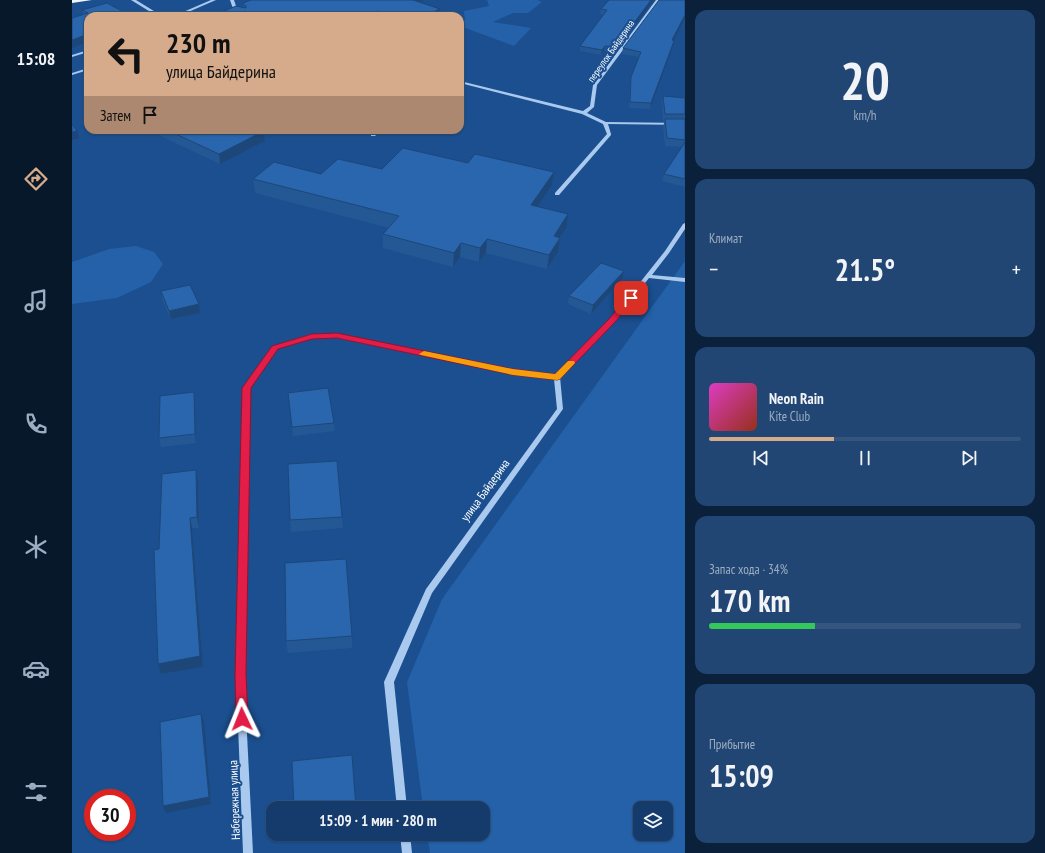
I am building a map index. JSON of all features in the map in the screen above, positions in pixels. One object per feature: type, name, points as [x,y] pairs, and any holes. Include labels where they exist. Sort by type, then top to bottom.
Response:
[{"type":"main road","points":[[72,1],[89,0]]},
{"type":"street","points":[[134,0],[154,12]]},
{"type":"street","points":[[186,12],[214,0]]},
{"type":"street","points":[[232,0],[235,10],[238,12]]},
{"type":"street","name":"переулок Байдерина","points":[[584,113],[592,107],[595,85],[658,0]]},
{"type":"street","points":[[72,56],[84,52]]},
{"type":"street","points":[[72,74],[84,70]]},
{"type":"street","points":[[464,83],[584,113],[605,123],[685,124]]},
{"type":"street","points":[[557,194],[609,134],[605,123]]},
{"type":"street","points":[[557,377],[613,320],[667,252],[685,225]]},
{"type":"street","points":[[648,276],[685,280]]},
{"type":"street","name":"Набережная улица","points":[[248,853],[240,674],[246,388],[275,347],[312,336],[337,336],[513,372],[557,377]]},
{"type":"street","name":"улица Байдерина","points":[[401,801],[389,682],[429,591],[560,409],[557,377]]},
{"type":"street","points":[[406,841],[407,853]]},
{"type":"shaded area","points":[[487,0],[538,0],[542,2],[528,13],[513,13],[493,22],[531,28],[514,46],[464,27],[464,11],[489,6]]},
{"type":"shaded area","points":[[136,246],[154,252],[163,264],[151,282],[117,298],[72,304],[72,262],[109,249]]},
{"type":"shaded area","points":[[685,261],[685,853],[430,853],[428,841],[490,841],[490,801],[422,801],[407,682],[442,599]]},
{"type":"building","points":[[251,0],[413,0],[440,9],[433,12],[222,12],[236,6],[246,8],[243,3]]},
{"type":"building","points":[[609,0],[651,0],[616,47],[605,46],[602,50],[580,46],[607,10],[601,9]]},
{"type":"building","points":[[659,0],[685,0],[685,15],[672,40],[674,41],[651,103],[630,102],[631,77],[641,52],[623,48]]},
{"type":"building","points":[[107,3],[124,12],[86,12],[82,10]]},
{"type":"building","points":[[84,14],[84,36],[72,40],[72,18]]},
{"type":"building","points":[[663,96],[685,98],[685,114],[665,114]]},
{"type":"building","points":[[665,119],[685,119],[685,140],[667,138]]},
{"type":"building","points":[[72,124],[77,131],[72,132]]},
{"type":"building","points":[[176,134],[258,134],[219,154]]},
{"type":"building","points":[[685,142],[685,179],[664,174]]},
{"type":"building","points":[[403,148],[468,163],[475,154],[554,172],[531,205],[568,214],[554,236],[560,238],[549,255],[487,239],[480,248],[461,243],[454,253],[383,234],[399,216],[253,179],[274,162],[321,174],[338,159],[382,169]]},
{"type":"building","points":[[601,263],[624,271],[593,305],[569,296]]},
{"type":"building","points":[[190,285],[199,304],[169,311],[161,291]]},
{"type":"building","points":[[328,388],[334,423],[292,427],[288,393]]},
{"type":"building","points":[[194,392],[195,434],[159,438],[160,396]]},
{"type":"building","points":[[337,461],[342,517],[290,520],[288,464]]},
{"type":"building","points":[[196,470],[197,517],[190,518],[200,656],[158,664],[154,550],[159,549],[162,474]]},
{"type":"building","points":[[346,559],[352,636],[286,641],[285,563]]},
{"type":"building","points":[[201,714],[209,797],[163,806],[160,722]]},
{"type":"building","points":[[352,755],[355,801],[294,801],[292,761]]},
{"type":"slow traffic","points":[[424,354],[513,372],[557,377],[571,363]]},
{"type":"route","points":[[242,719],[240,674],[246,388],[275,347],[312,336],[337,336],[513,372],[557,377],[613,320],[631,298]]}]
